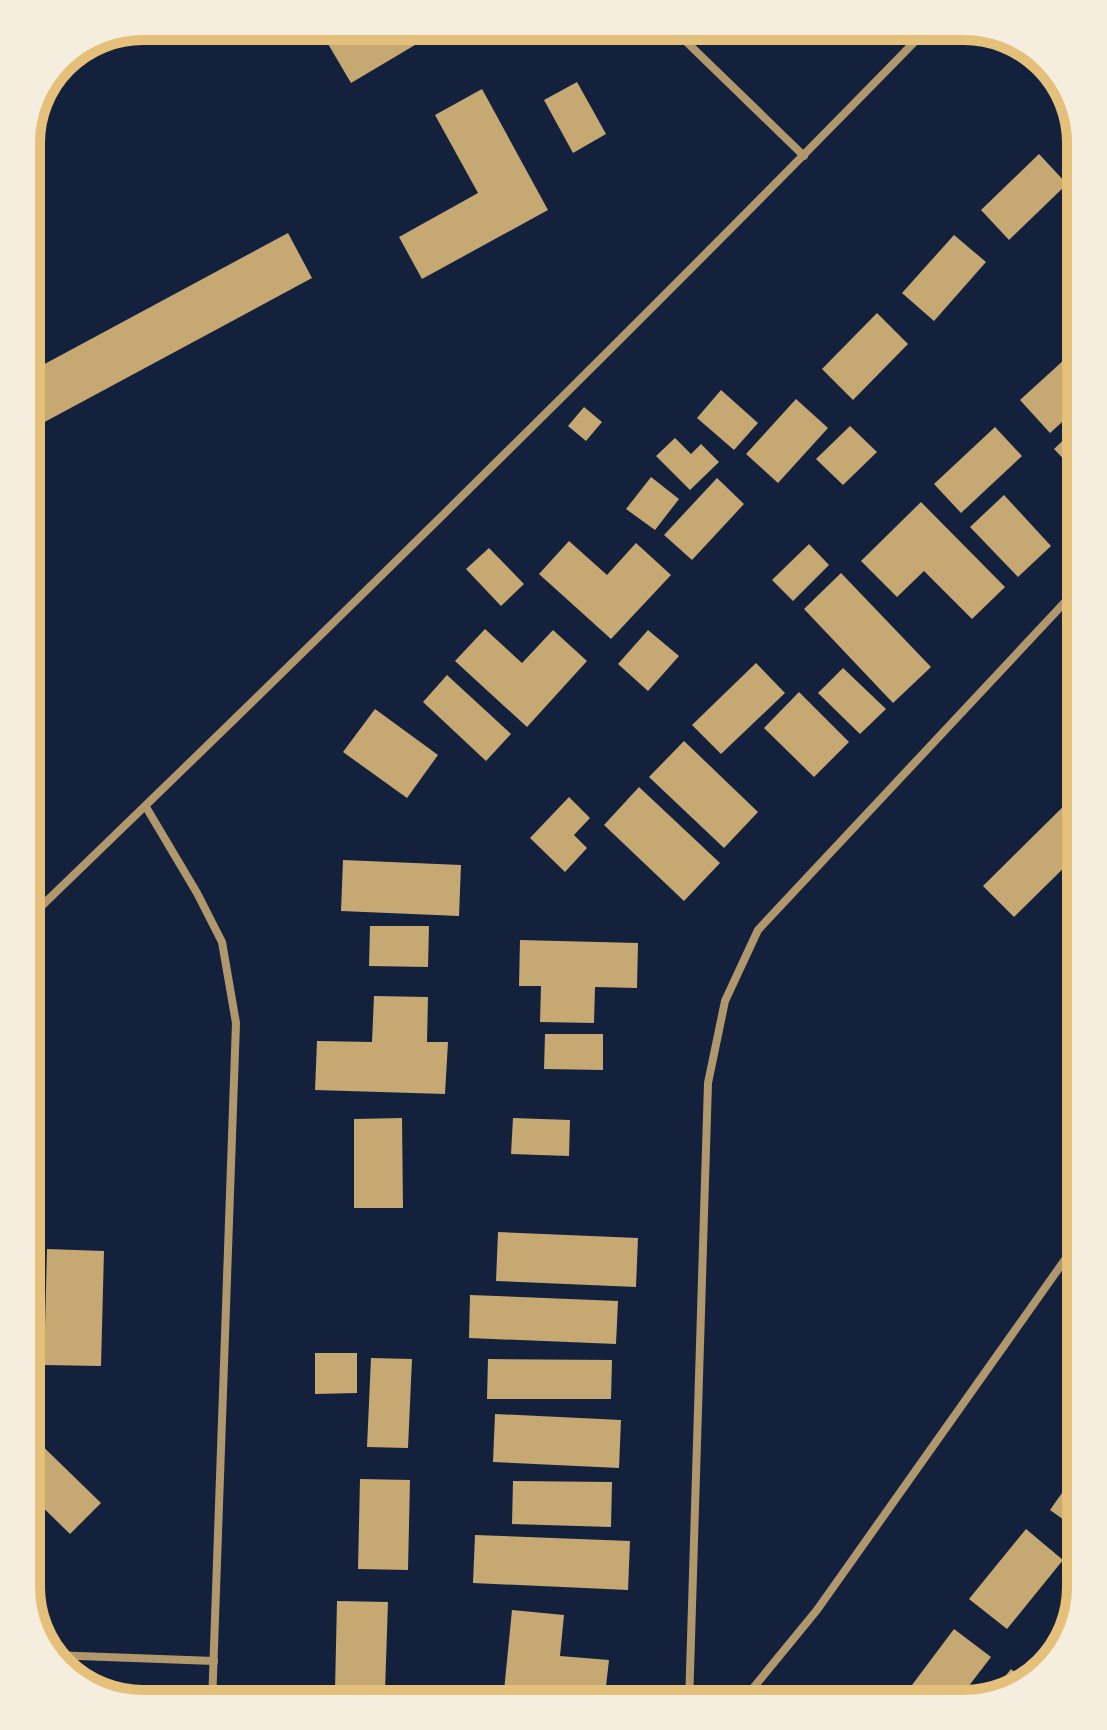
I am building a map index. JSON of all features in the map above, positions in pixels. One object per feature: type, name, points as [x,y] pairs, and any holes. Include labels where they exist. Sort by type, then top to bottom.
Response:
[{"type":"street","points":[[684,40],[804,156]]},
{"type":"street","points":[[40,908],[146,807],[804,156],[916,40]]},
{"type":"street","points":[[689,1690],[708,1083],[725,1001],[758,930],[1067,600]]},
{"type":"street","points":[[146,807],[222,942],[236,1023],[213,1690]]},
{"type":"street","points":[[751,1690],[817,1610],[1067,1257]]},
{"type":"street","points":[[66,1656],[214,1661]]},
{"type":"building","points":[[326,40],[423,40],[351,83]]},
{"type":"building","points":[[118,44],[71,69],[86,57]]},
{"type":"building","points":[[577,82],[606,134],[573,153],[544,100]]},
{"type":"building","points":[[482,89],[548,210],[422,279],[399,237],[478,193],[435,115]]},
{"type":"building","points":[[1039,154],[1067,184],[1009,240],[981,210]]},
{"type":"building","points":[[288,233],[312,278],[40,424],[40,366]]},
{"type":"building","points":[[954,235],[986,262],[934,321],[902,293]]},
{"type":"building","points":[[877,313],[908,344],[853,400],[822,369]]},
{"type":"building","points":[[1067,357],[1067,418],[1050,433],[1020,400]]},
{"type":"building","points":[[721,390],[758,423],[734,450],[697,418]]},
{"type":"building","points":[[796,399],[828,428],[778,483],[746,454]]},
{"type":"building","points":[[584,407],[602,422],[586,441],[568,426]]},
{"type":"building","points":[[850,426],[877,452],[843,485],[816,459]]},
{"type":"building","points":[[995,427],[1022,456],[961,513],[934,484]]},
{"type":"building","points":[[1067,436],[1067,462],[1054,449]]},
{"type":"building","points":[[675,438],[691,454],[701,444],[719,462],[690,490],[656,456]]},
{"type":"building","points":[[651,477],[679,499],[655,530],[626,509]]},
{"type":"building","points":[[717,478],[744,504],[692,560],[664,535]]},
{"type":"building","points":[[1004,495],[1051,546],[1018,577],[970,527]]},
{"type":"building","points":[[921,502],[1005,587],[972,619],[924,571],[897,597],[861,561]]},
{"type":"building","points":[[569,541],[607,575],[636,543],[671,575],[611,639],[539,574]]},
{"type":"building","points":[[809,544],[829,565],[793,601],[772,580]]},
{"type":"building","points":[[489,548],[524,584],[501,606],[466,569]]},
{"type":"building","points":[[841,573],[931,667],[893,703],[804,609]]},
{"type":"building","points":[[485,629],[522,663],[553,630],[587,661],[527,727],[455,661]]},
{"type":"building","points":[[648,630],[679,656],[648,691],[618,664]]},
{"type":"building","points":[[756,663],[785,693],[721,754],[692,725]]},
{"type":"building","points":[[843,668],[886,709],[860,734],[818,693]]},
{"type":"building","points":[[447,675],[511,734],[486,761],[423,702]]},
{"type":"building","points":[[799,692],[849,742],[814,777],[764,728]]},
{"type":"building","points":[[375,709],[438,755],[407,798],[343,752]]},
{"type":"building","points":[[684,741],[758,812],[724,848],[649,777]]},
{"type":"building","points":[[639,787],[720,863],[684,901],[604,825]]},
{"type":"building","points":[[569,797],[590,818],[574,835],[587,848],[565,872],[530,838]]},
{"type":"building","points":[[1067,803],[1067,865],[1014,917],[983,886]]},
{"type":"building","points":[[343,860],[461,865],[459,916],[341,911]]},
{"type":"building","points":[[370,926],[429,926],[428,967],[369,966]]},
{"type":"building","points":[[520,940],[638,943],[637,988],[595,987],[594,1023],[540,1022],[541,986],[519,986]]},
{"type":"building","points":[[374,996],[428,997],[427,1042],[448,1042],[445,1094],[315,1090],[317,1041],[372,1042]]},
{"type":"building","points":[[545,1034],[603,1034],[603,1070],[544,1069]]},
{"type":"building","points":[[402,1118],[403,1208],[354,1208],[354,1119]]},
{"type":"building","points":[[513,1118],[570,1120],[569,1156],[511,1154]]},
{"type":"building","points":[[498,1232],[638,1238],[636,1287],[496,1281]]},
{"type":"building","points":[[47,1249],[104,1251],[101,1366],[44,1365]]},
{"type":"building","points":[[470,1295],[618,1301],[616,1344],[469,1338]]},
{"type":"building","points":[[315,1353],[357,1353],[357,1393],[315,1394]]},
{"type":"building","points":[[371,1358],[412,1359],[408,1448],[367,1447]]},
{"type":"building","points":[[488,1359],[612,1360],[611,1399],[487,1399]]},
{"type":"building","points":[[495,1414],[621,1420],[619,1468],[493,1462]]},
{"type":"building","points":[[40,1444],[101,1503],[70,1534],[40,1505]]},
{"type":"building","points":[[360,1479],[410,1480],[408,1570],[358,1569]]},
{"type":"building","points":[[513,1481],[612,1482],[611,1527],[512,1524]]},
{"type":"building","points":[[1067,1486],[1067,1522],[1050,1510]]},
{"type":"building","points":[[1026,1529],[1063,1560],[1007,1629],[969,1599]]},
{"type":"building","points":[[475,1535],[630,1541],[628,1590],[473,1583]]},
{"type":"building","points":[[337,1601],[388,1602],[385,1690],[335,1690]]},
{"type":"building","points":[[512,1610],[564,1615],[560,1656],[609,1660],[606,1690],[504,1690]]},
{"type":"building","points":[[954,1629],[991,1657],[966,1690],[908,1690]]},
{"type":"building","points":[[1011,1669],[1018,1674],[1010,1679],[1000,1683]]}]
